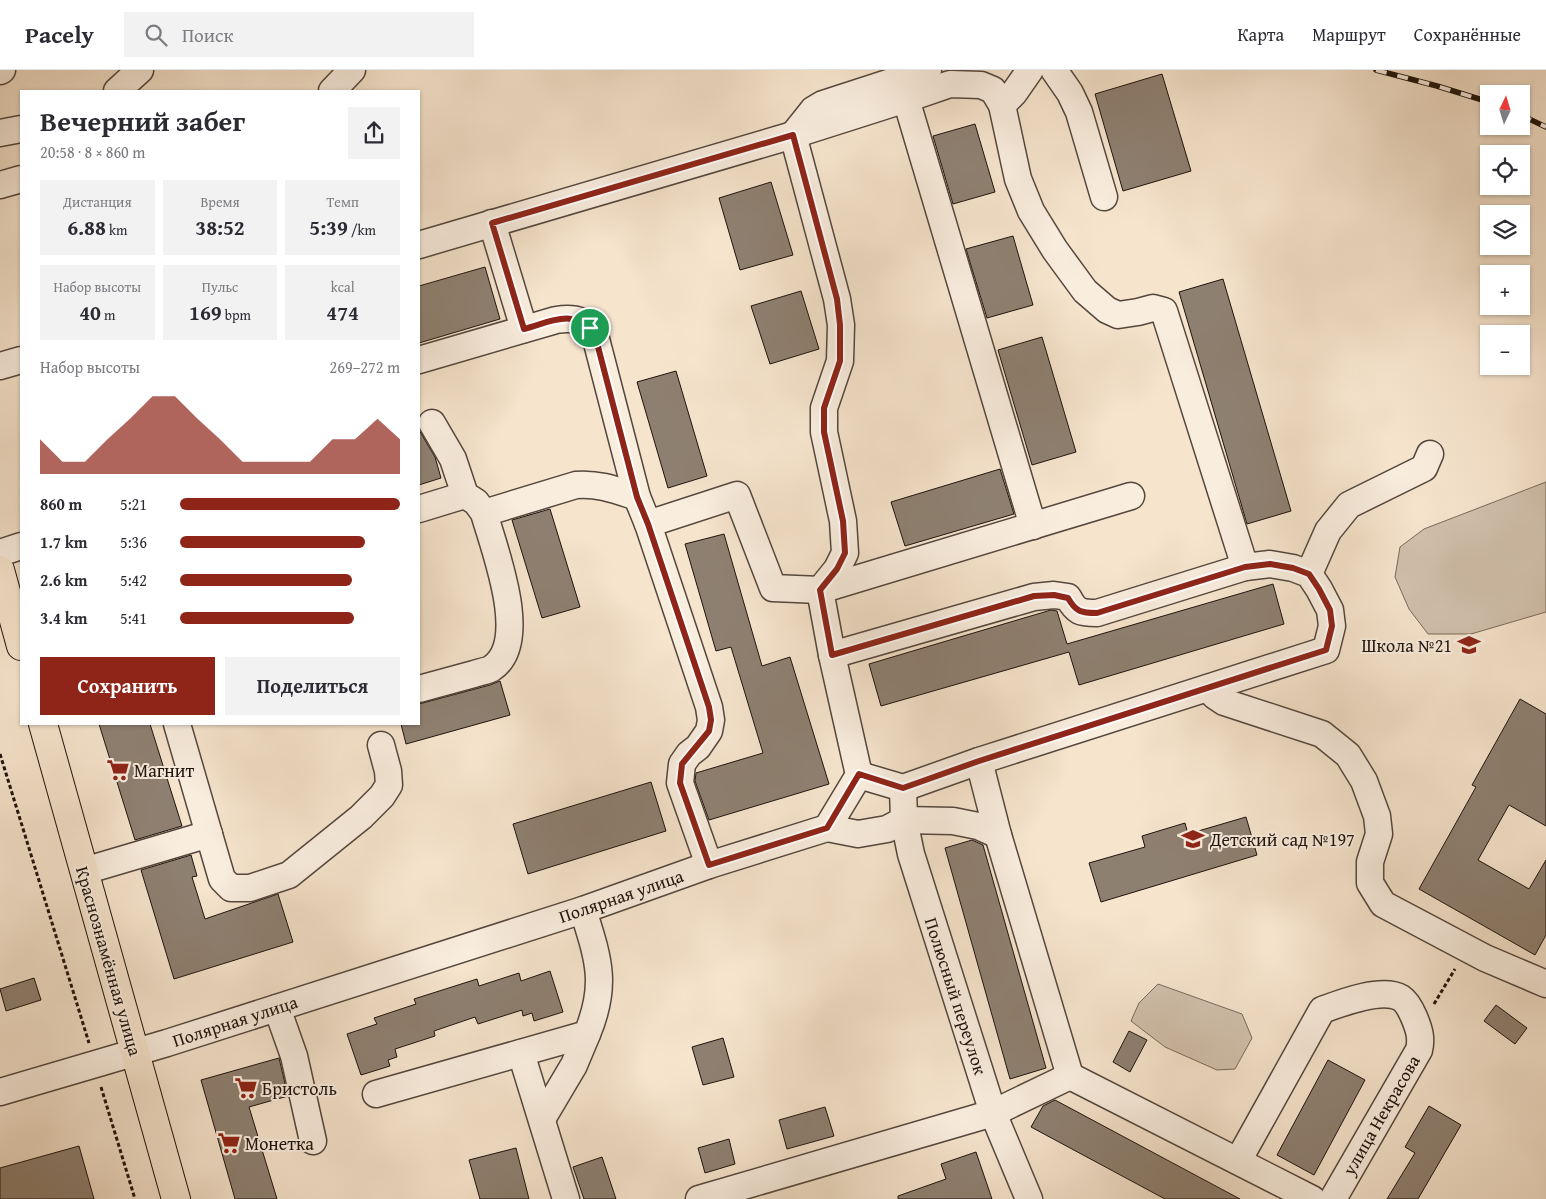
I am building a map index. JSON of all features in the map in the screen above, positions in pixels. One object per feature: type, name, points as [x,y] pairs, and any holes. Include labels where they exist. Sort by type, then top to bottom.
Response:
[{"type":"main road","points":[[0,570],[20,642]]},
{"type":"main road","name":"Краснознамённая улица","points":[[43,725],[176,1199]]},
{"type":"street","points":[[118,90],[140,70]]},
{"type":"street","points":[[333,90],[352,70]]},
{"type":"street","points":[[793,135],[813,110],[823,104],[928,70]]},
{"type":"street","points":[[1002,105],[1014,93],[1030,70]]},
{"type":"street","points":[[1054,70],[1070,93],[1078,112],[1104,197]]},
{"type":"street","points":[[420,245],[793,135],[950,84],[981,85],[993,90],[1002,105],[1018,179],[1031,211],[1055,250],[1085,291],[1107,310],[1118,315],[1153,308],[1164,311],[1245,567]]},
{"type":"street","points":[[906,99],[1033,526]]},
{"type":"street","points":[[0,133],[20,129]]},
{"type":"street","points":[[793,135],[837,299],[840,325],[840,361],[824,408],[824,432],[843,521],[845,553],[837,569],[820,590],[832,655],[859,774],[827,828],[858,834],[887,829],[904,820],[953,821],[978,826],[998,836]]},
{"type":"street","points":[[0,185],[20,178]]},
{"type":"street","points":[[492,223],[524,329]]},
{"type":"street","points":[[420,360],[524,329],[570,318],[582,322],[590,328],[596,339],[637,497],[648,524],[709,707],[711,720],[709,731],[682,764],[680,783],[709,865]]},
{"type":"street","points":[[0,366],[20,360]]},
{"type":"street","points":[[420,688],[492,669],[501,659],[508,645],[510,628],[507,593],[484,513],[476,502],[465,495],[453,459],[432,423]]},
{"type":"street","points":[[1309,574],[1328,531],[1348,505],[1424,468],[1430,454]]},
{"type":"street","points":[[484,513],[576,486],[589,484],[606,486],[637,497]]},
{"type":"street","points":[[420,509],[465,495]]},
{"type":"street","points":[[648,524],[737,495],[773,588],[820,590],[1131,496]]},
{"type":"street","points":[[0,553],[20,546]]},
{"type":"street","points":[[832,655],[1034,596],[1061,595],[1068,598],[1077,610],[1085,613],[1097,613],[1245,567],[1270,564],[1293,568],[1309,574],[1330,610],[1332,626],[1326,650],[979,761],[903,788],[859,774]]},
{"type":"street","points":[[1208,688],[1224,702],[1322,734],[1348,755],[1364,781],[1376,816],[1379,834],[1370,862],[1370,883],[1383,904],[1467,949],[1546,984]]},
{"type":"street","points":[[178,725],[222,880],[231,888],[250,888],[289,875],[361,817],[382,796],[389,785],[388,771],[381,745]]},
{"type":"street","points":[[979,761],[998,836],[1070,1076],[1312,1199]]},
{"type":"street","name":"Полюсный переулок","points":[[903,788],[904,820],[911,854],[993,1113],[1029,1199]]},
{"type":"street","name":"Полярная улица","points":[[0,1092],[135,1053],[277,1008],[583,910],[709,865],[827,828]]},
{"type":"street","points":[[84,871],[209,834]]},
{"type":"street","points":[[542,1119],[574,1065],[587,1034],[597,1002],[600,974],[596,951],[583,910]]},
{"type":"street","points":[[1238,1161],[1322,1010],[1364,996],[1381,994],[1400,998],[1410,1008],[1419,1030]]},
{"type":"street","points":[[277,1008],[294,1056],[313,1142]]},
{"type":"street","name":"улица Некрасова","points":[[1333,1199],[1419,1050],[1421,1041],[1419,1030]]},
{"type":"street","points":[[376,1094],[587,1034]]},
{"type":"street","points":[[520,1053],[566,1199]]},
{"type":"street","points":[[699,1199],[993,1113],[1070,1076]]},
{"type":"path","points":[[0,754],[135,1199]]},
{"type":"path","points":[[1419,1030],[1467,949]]},
{"type":"shaded area","points":[[1546,482],[1546,612],[1471,634],[1428,634],[1409,609],[1395,577],[1400,547],[1424,529]]},
{"type":"shaded area","points":[[1158,984],[1242,1014],[1252,1038],[1235,1069],[1217,1070],[1165,1047],[1131,1021],[1139,1003]]},
{"type":"building","points":[[1162,74],[1191,171],[1123,191],[1095,94]]},
{"type":"building","points":[[975,124],[995,192],[953,204],[933,136]]},
{"type":"building","points":[[771,182],[793,255],[740,270],[719,198]]},
{"type":"building","points":[[1013,236],[1033,305],[987,318],[966,249]]},
{"type":"building","points":[[485,267],[500,319],[420,343],[420,286]]},
{"type":"building","points":[[1223,279],[1291,511],[1247,524],[1179,292]]},
{"type":"building","points":[[801,291],[819,349],[770,364],[751,306]]},
{"type":"building","points":[[1042,337],[1076,452],[1032,465],[998,350]]},
{"type":"building","points":[[676,371],[707,476],[668,488],[637,382]]},
{"type":"building","points":[[420,432],[435,457],[441,478],[420,485]]},
{"type":"building","points":[[1000,469],[1014,514],[905,546],[891,502]]},
{"type":"building","points":[[550,509],[580,607],[542,618],[512,520]]},
{"type":"building","points":[[724,534],[762,666],[790,657],[829,784],[709,820],[695,781],[696,773],[763,753],[731,647],[716,651],[685,544]]},
{"type":"building","points":[[1273,584],[1284,624],[1079,685],[1069,652],[881,706],[869,664],[1051,610],[1057,611],[1067,644]]},
{"type":"building","points":[[500,681],[510,715],[406,744],[401,725],[420,725],[420,704]]},
{"type":"building","points":[[1520,699],[1546,714],[1546,826],[1509,805],[1478,860],[1529,889],[1546,860],[1546,935],[1535,955],[1419,889],[1476,787],[1472,785]]},
{"type":"building","points":[[99,725],[150,725],[182,826],[135,840]]},
{"type":"building","points":[[651,782],[666,831],[528,874],[513,824]]},
{"type":"building","points":[[1246,817],[1257,855],[1101,902],[1089,863],[1145,847],[1142,836],[1185,823],[1188,834]]},
{"type":"building","points":[[972,840],[983,845],[1046,1068],[1010,1079],[945,848]]},
{"type":"building","points":[[191,855],[197,876],[192,877],[205,919],[278,894],[293,942],[174,979],[141,870]]},
{"type":"building","points":[[550,971],[563,1012],[534,1021],[532,1013],[523,1016],[522,1010],[478,1024],[475,1017],[434,1031],[435,1036],[395,1049],[397,1057],[388,1060],[390,1066],[361,1075],[347,1034],[377,1024],[374,1018],[416,1004],[414,999],[477,979],[479,986],[519,973],[521,981]]},
{"type":"building","points":[[34,978],[41,1000],[6,1011],[0,989]]},
{"type":"building","points":[[1496,1005],[1527,1028],[1515,1044],[1484,1021]]},
{"type":"building","points":[[1129,1031],[1147,1040],[1130,1072],[1113,1062]]},
{"type":"building","points":[[723,1038],[734,1077],[703,1085],[692,1047]]},
{"type":"building","points":[[279,1058],[288,1096],[249,1107],[277,1199],[235,1199],[201,1080]]},
{"type":"building","points":[[1328,1060],[1365,1080],[1314,1175],[1277,1155]]},
{"type":"building","points":[[1055,1100],[1240,1199],[1165,1199],[1031,1127],[1043,1106]]},
{"type":"building","points":[[1429,1106],[1461,1125],[1418,1199],[1387,1199],[1415,1153],[1405,1147]]},
{"type":"building","points":[[825,1107],[834,1136],[787,1149],[779,1120]]},
{"type":"building","points":[[729,1139],[735,1164],[705,1173],[698,1148]]},
{"type":"building","points":[[79,1146],[94,1199],[0,1199],[0,1168]]},
{"type":"building","points":[[516,1148],[529,1199],[480,1199],[469,1160]]},
{"type":"building","points":[[976,1152],[992,1199],[898,1199],[898,1196],[946,1179],[941,1164]]},
{"type":"building","points":[[602,1157],[616,1199],[584,1199],[573,1167]]},
{"type":"railway","points":[[1376,70],[1480,99]]},
{"type":"railway","points":[[1530,119],[1546,127]]},
{"type":"place","name":"Школа №21","points":[[1469,645]]},
{"type":"place","name":"Магнит","points":[[118,770]]},
{"type":"place","name":"Детский сад №197","points":[[1193,839]]},
{"type":"place","name":"Бристоль","points":[[246,1088]]},
{"type":"place","name":"Монетка","points":[[229,1143]]},
{"type":"route","points":[[793,135],[837,299],[840,325],[840,361],[824,408],[824,432],[843,521],[845,553],[837,569],[820,590],[832,655],[1034,596],[1061,595],[1068,598],[1077,610],[1085,613],[1097,613],[1245,567],[1270,564],[1293,568],[1309,574],[1319,589],[1330,610],[1332,626],[1326,650],[979,761],[903,788],[859,774],[827,828],[709,865],[680,783],[682,764],[689,754],[698,747],[709,731],[711,720],[709,707],[648,524],[637,497],[596,339],[590,328],[582,322],[570,318],[524,329],[492,223],[793,135]]}]
